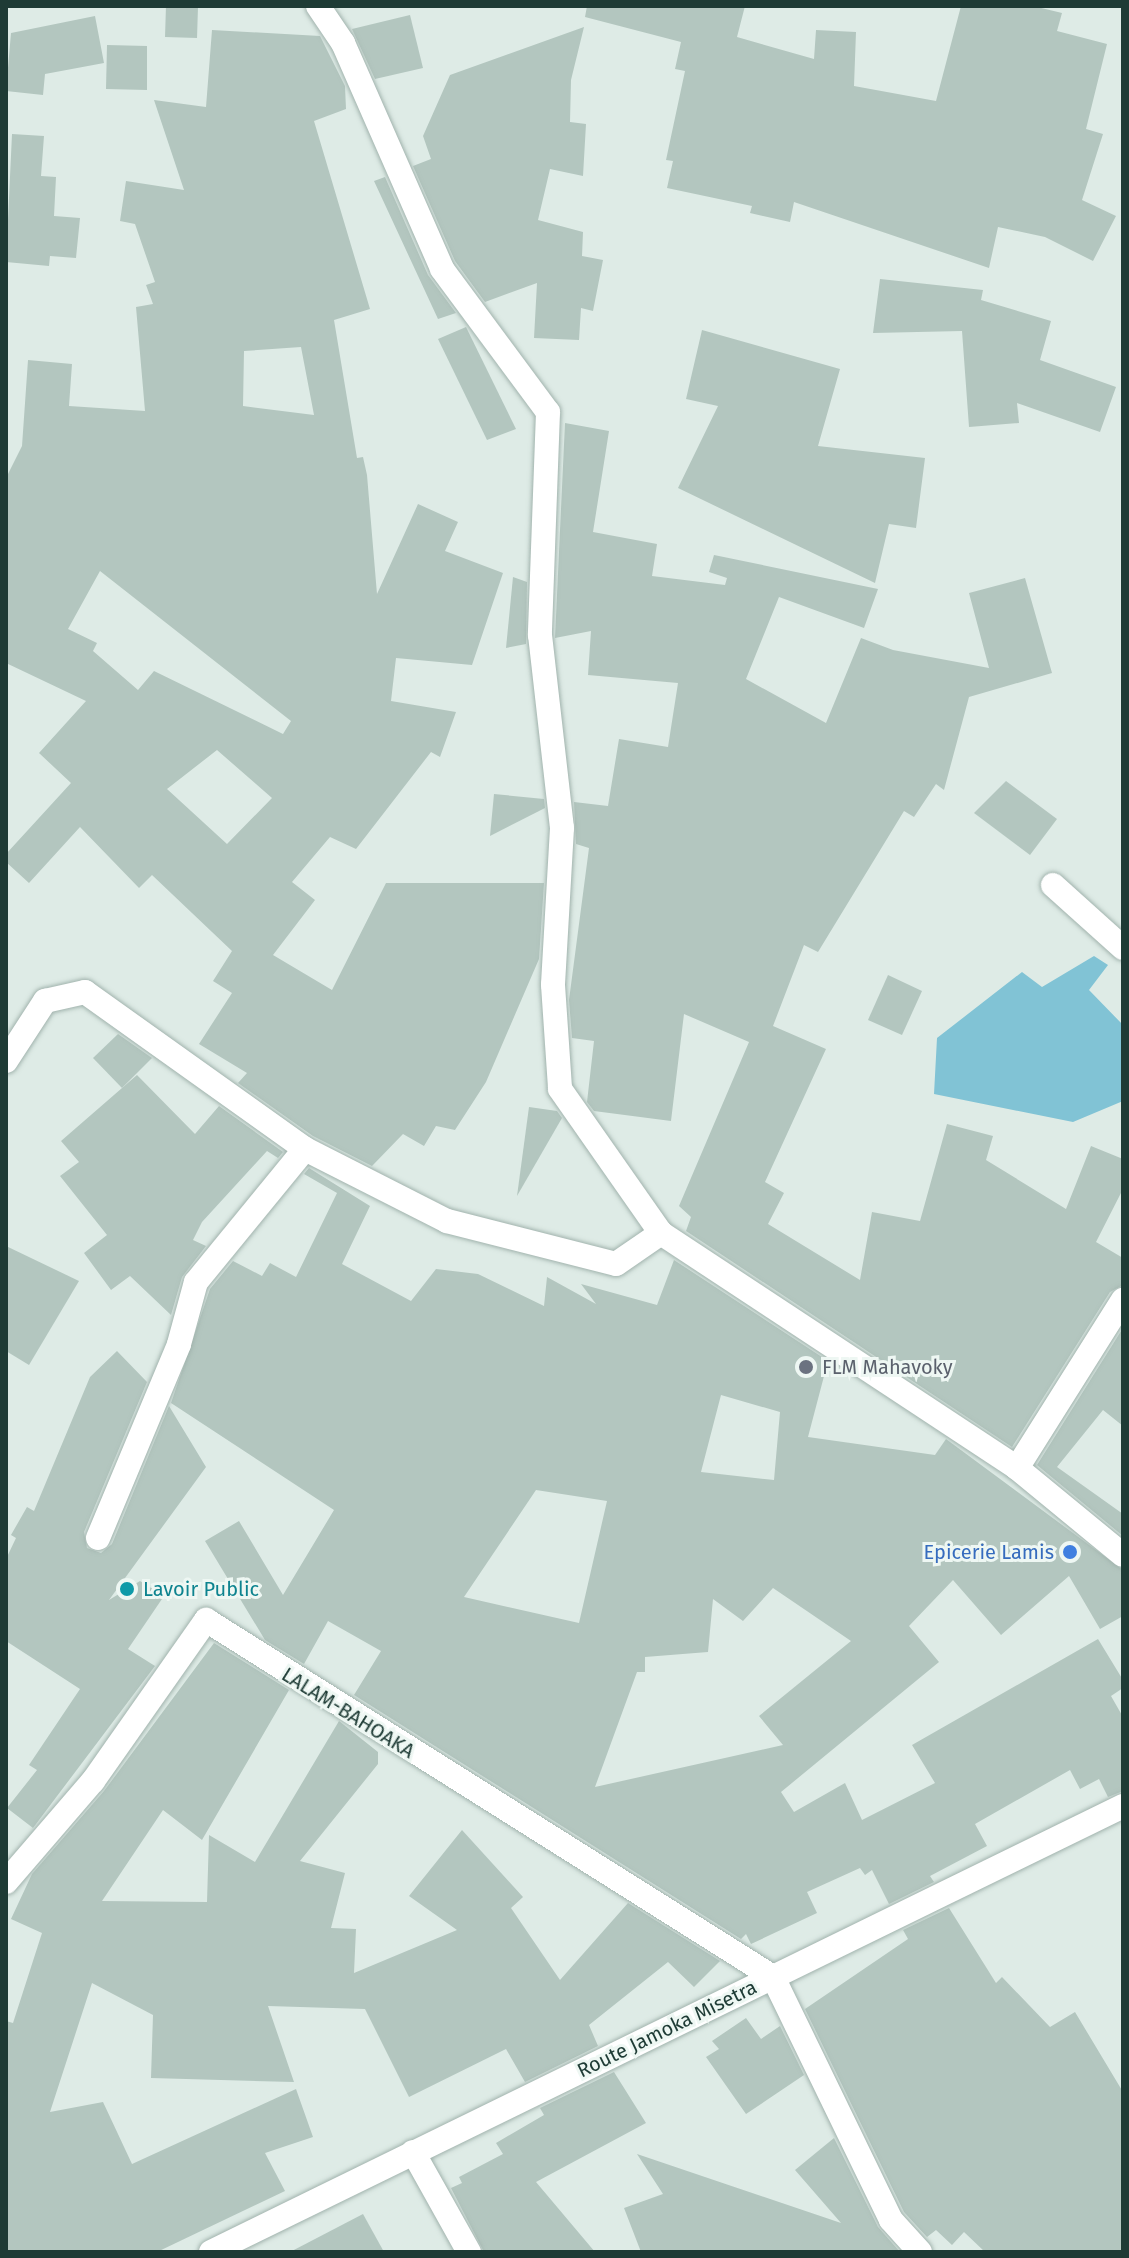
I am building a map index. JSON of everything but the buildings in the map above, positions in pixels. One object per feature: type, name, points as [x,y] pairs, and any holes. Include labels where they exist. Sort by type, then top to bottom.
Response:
[{"type":"street","points":[[318,6],[343,43],[442,269],[548,412],[540,635],[562,828],[553,985],[560,1089],[661,1233],[1017,1468],[1123,1555]]},
{"type":"street","points":[[1053,885],[1123,948]]},
{"type":"street","points":[[6,1061],[45,1001],[85,992],[305,1149],[447,1221],[616,1264],[661,1233]]},
{"type":"street","points":[[98,1538],[179,1344],[196,1282],[305,1149]]},
{"type":"street","points":[[1017,1468],[1123,1300]]},
{"type":"street","name":"LALAM-BAHOAKA","points":[[6,1882],[93,1781],[206,1620],[773,1977]]},
{"type":"street","name":"Route Jamoka Misetra","points":[[211,2252],[1123,1806]]},
{"type":"street","points":[[773,1977],[891,2220],[920,2252]]},
{"type":"street","points":[[413,2152],[469,2252]]},
{"type":"water","points":[[1094,956],[1108,965],[1089,990],[1123,1025],[1123,1101],[1073,1122],[934,1094],[937,1038],[1022,972],[1042,987]]},
{"type":"place","name":"FLM Mahavoky","points":[[806,1367]]},
{"type":"place","name":"Epicerie Lamis","points":[[1070,1552]]},
{"type":"place","name":"Lavoir Public","points":[[127,1589]]}]
